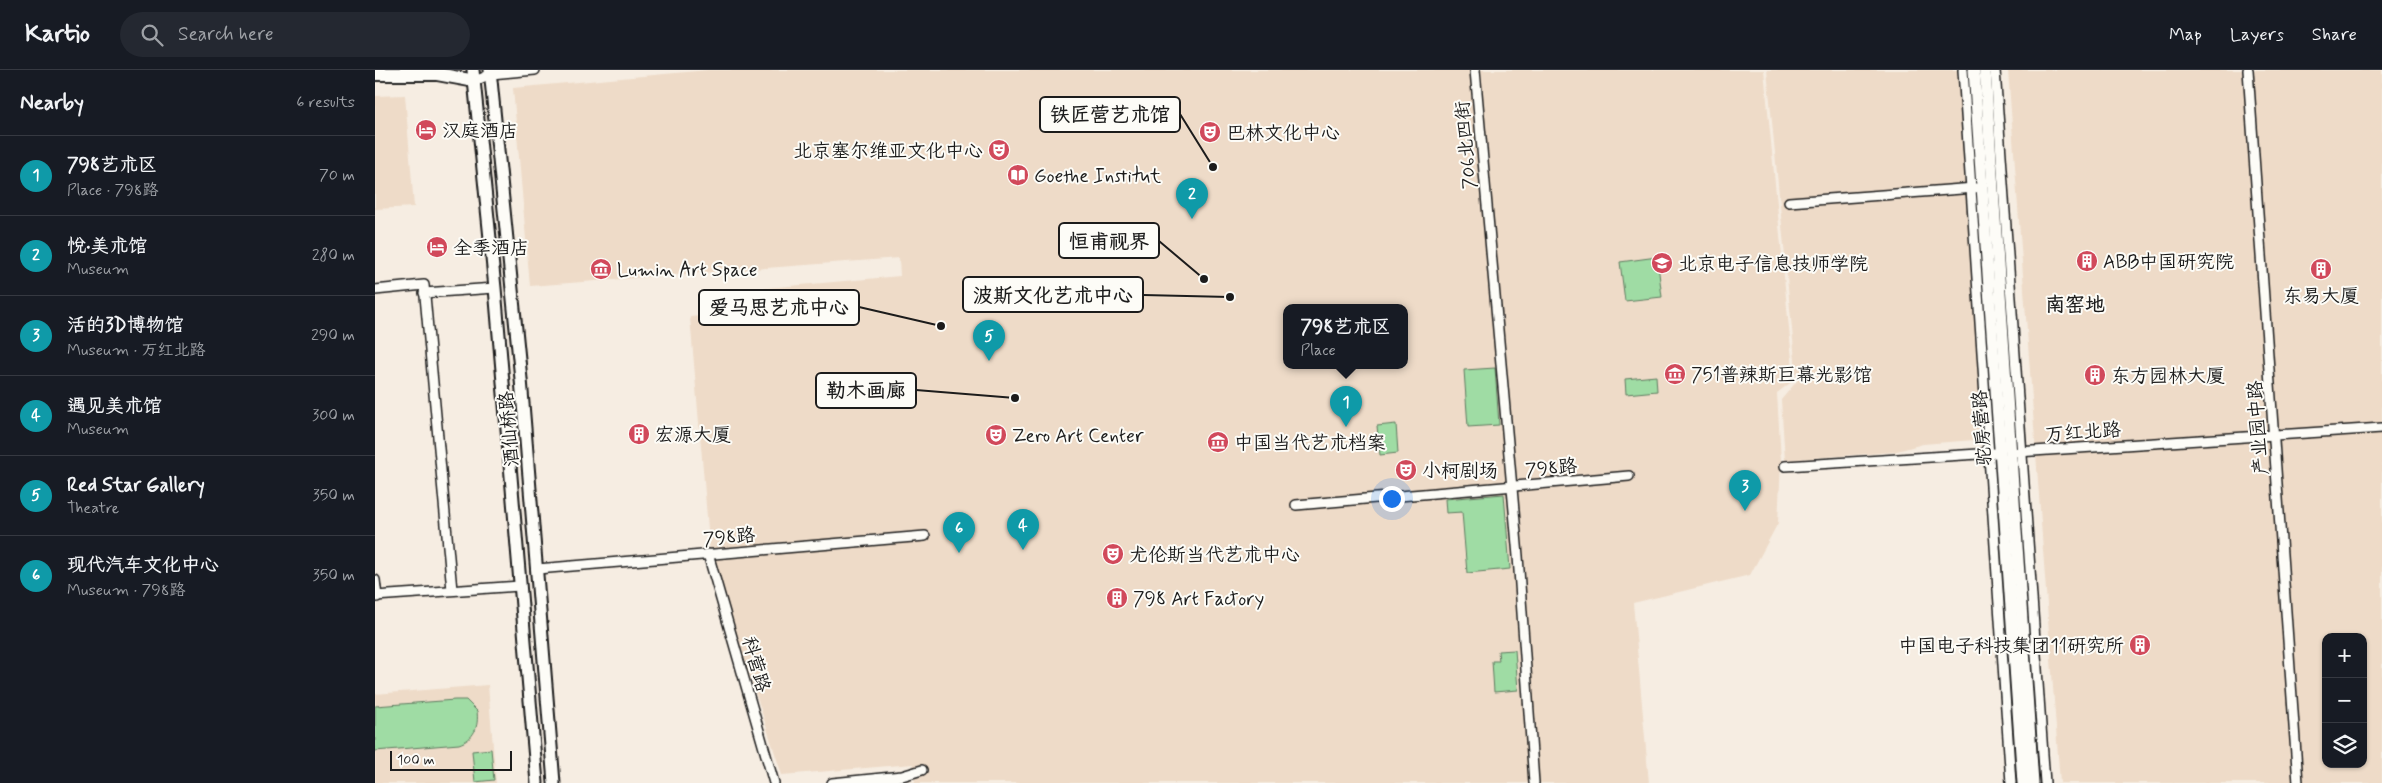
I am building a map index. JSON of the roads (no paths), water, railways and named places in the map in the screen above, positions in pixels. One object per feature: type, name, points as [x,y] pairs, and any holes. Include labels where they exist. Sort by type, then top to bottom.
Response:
[{"type":"highway","points":[[375,74],[474,75]]},
{"type":"main road","name":"驼房营路","points":[[1974,70],[1977,188],[2005,453],[2033,783]]},
{"type":"main road","name":"驼房营路","points":[[1985,70],[2023,783]]},
{"type":"main road","name":"酒仙桥路","points":[[488,71],[521,379],[554,783]]},
{"type":"main road","name":"酒仙桥路","points":[[474,75],[495,288],[537,783]]},
{"type":"street","points":[[474,75],[488,71],[535,70]]},
{"type":"street","name":"706北四街","points":[[1475,70],[1511,486],[1534,783]]},
{"type":"street","points":[[1789,202],[1977,188],[1963,70]]},
{"type":"street","points":[[1995,70],[2011,783]]},
{"type":"street","name":"产业园中路","points":[[2248,70],[2298,783]]},
{"type":"street","points":[[375,290],[424,285],[452,590]]},
{"type":"street","points":[[424,293],[495,288]]},
{"type":"street","name":"万红北路","points":[[1785,466],[2382,428]]},
{"type":"street","points":[[2005,453],[2045,783]]},
{"type":"street","name":"798路","points":[[1297,504],[1629,476]]},
{"type":"street","name":"798路","points":[[537,569],[925,536]]},
{"type":"street","name":"科营路","points":[[707,554],[775,783]]},
{"type":"street","points":[[375,580],[376,597],[520,586]]},
{"type":"street","points":[[832,783],[903,776],[923,770]]},
{"type":"place","name":"汉庭酒店","points":[[426,130]]},
{"type":"place","name":"巴林文化中心","points":[[1210,132]]},
{"type":"place","name":"北京塞尔维亚文化中心","points":[[999,150]]},
{"type":"place","name":"铁匠营艺术馆","points":[[1213,167]]},
{"type":"place","name":"Goethe Institut","points":[[1018,175]]},
{"type":"place","name":"悦·美术馆","points":[[1192,219]]},
{"type":"place","name":"全季酒店","points":[[437,247]]},
{"type":"place","name":"ABB中国研究院","points":[[2087,261]]},
{"type":"place","name":"北京电子信息技师学院","points":[[1662,263]]},
{"type":"place","name":"Lumin Art Space","points":[[601,269]]},
{"type":"place","name":"东易大厦","points":[[2321,269]]},
{"type":"place","name":"恒甫视界","points":[[1204,279]]},
{"type":"place","name":"波斯文化艺术中心","points":[[1230,297]]},
{"type":"place","name":"爱马思艺术中心","points":[[941,326]]},
{"type":"place","name":"Red Star Gallery","points":[[989,361]]},
{"type":"place","name":"751普辣斯巨幕光影馆","points":[[1675,374]]},
{"type":"place","name":"东方园林大厦","points":[[2095,375]]},
{"type":"place","name":"勒木画廊","points":[[1015,398]]},
{"type":"place","name":"798艺术区","points":[[1346,427]]},
{"type":"place","name":"宏源大厦","points":[[639,434]]},
{"type":"place","name":"Zero Art Center","points":[[996,435]]},
{"type":"place","name":"中国当代艺术档案","points":[[1218,442]]},
{"type":"place","name":"小柯剧场","points":[[1406,470]]},
{"type":"place","name":"活的3D博物馆","points":[[1745,511]]},
{"type":"place","name":"遇见美术馆","points":[[1023,550]]},
{"type":"place","name":"现代汽车文化中心","points":[[959,553]]},
{"type":"place","name":"尤伦斯当代艺术中心","points":[[1113,554]]},
{"type":"place","name":"798 Art Factory","points":[[1117,598]]},
{"type":"place","name":"中国电子科技集团11研究所","points":[[2140,645]]},
{"type":"district","name":"南窑地","points":[[2075,304]]}]
